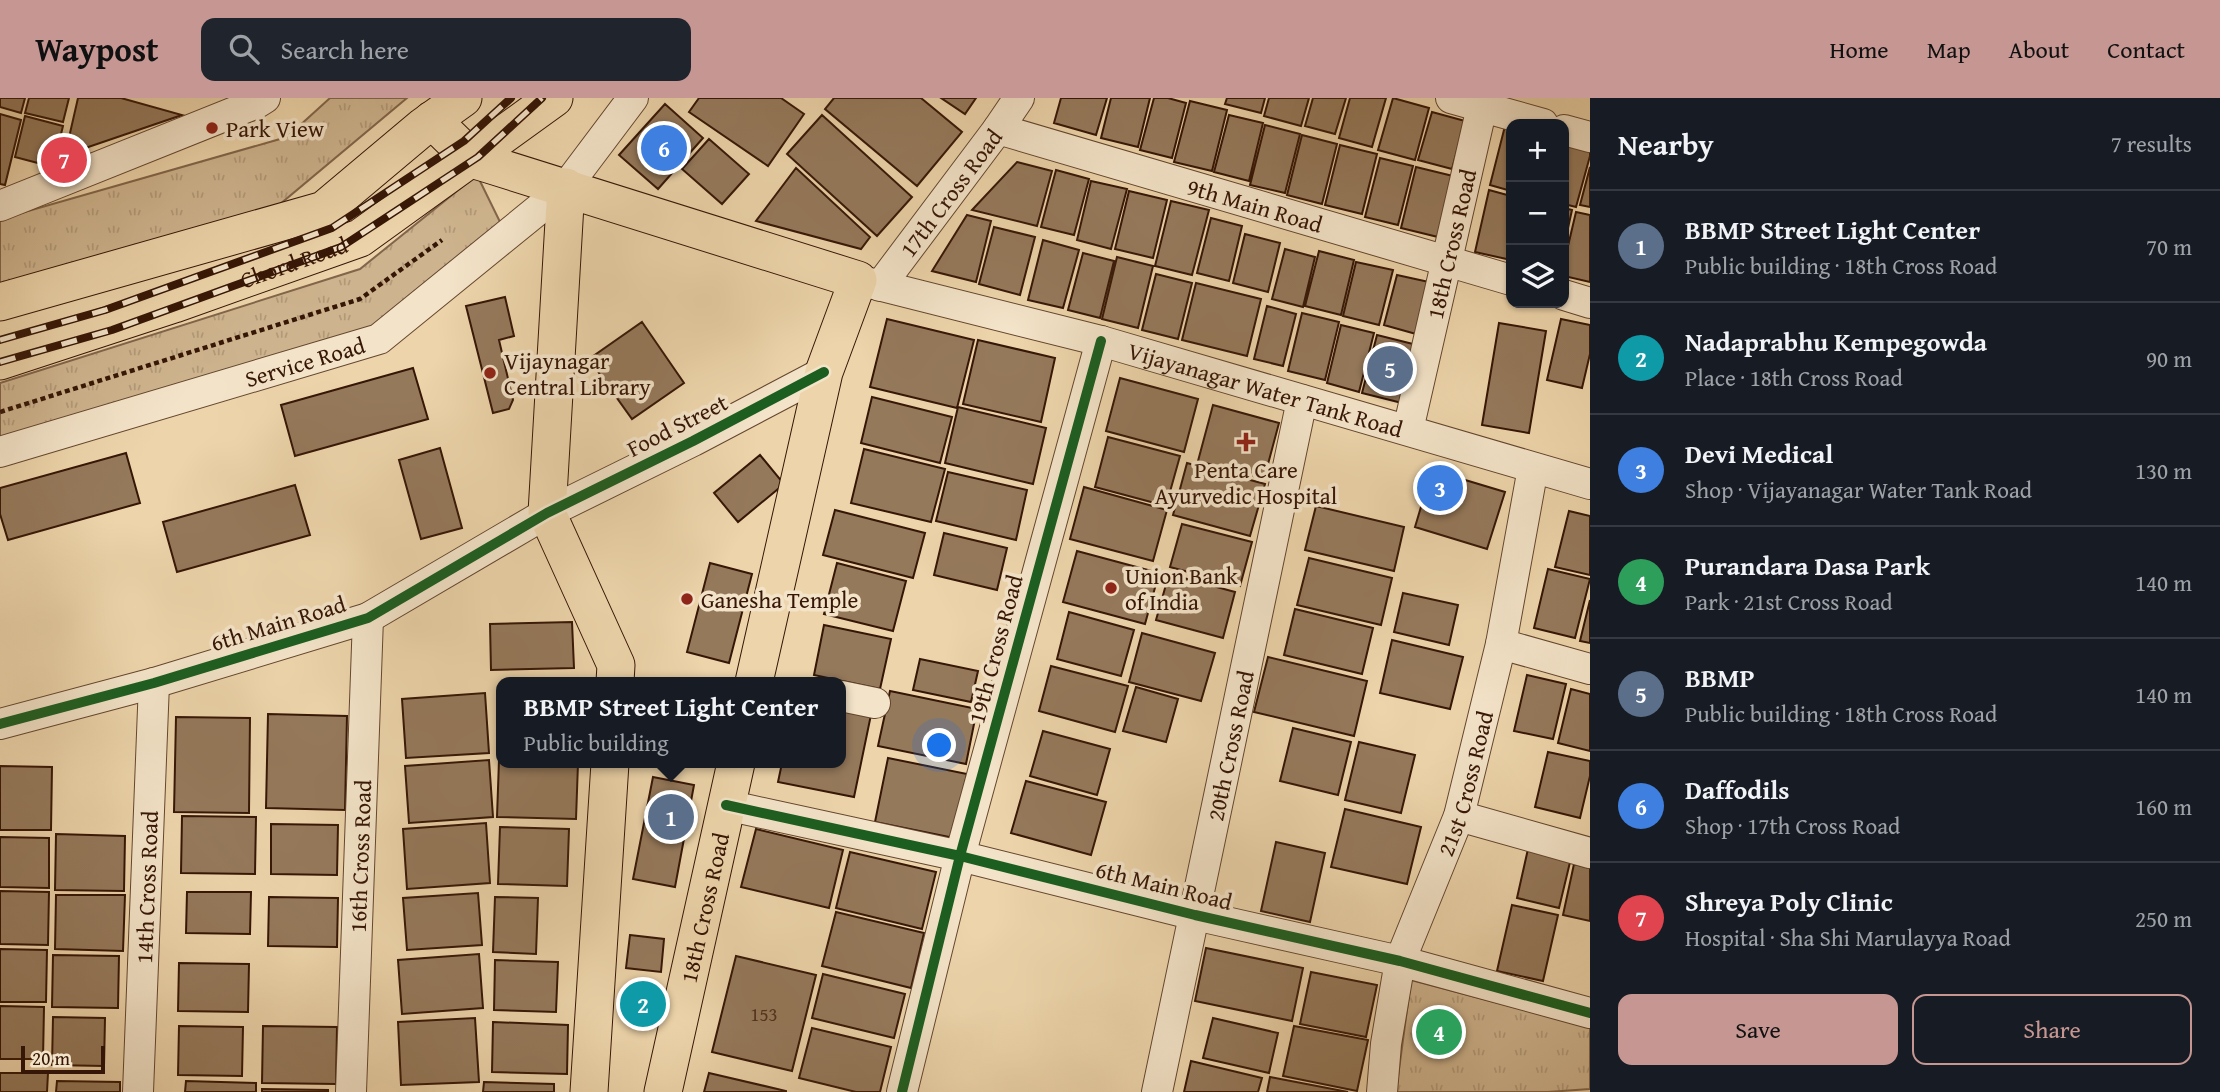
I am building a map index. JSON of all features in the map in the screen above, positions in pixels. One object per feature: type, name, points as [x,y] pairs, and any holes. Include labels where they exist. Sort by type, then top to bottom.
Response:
[{"type":"main road","name":"Chord Road","points":[[0,302],[324,210],[432,120],[463,98]]},
{"type":"main road","name":"Chord Road","points":[[0,361],[174,304],[360,238],[554,98]]},
{"type":"main road","points":[[432,120],[472,159],[869,283],[824,372],[760,677]]},
{"type":"main road","points":[[566,187],[547,513],[616,665],[615,677]]},
{"type":"main road","points":[[589,1092],[610,768]]},
{"type":"main road","name":"18th Cross Road","points":[[663,1092],[735,768]]},
{"type":"street","points":[[566,187],[634,98]]},
{"type":"street","name":"17th Cross Road","points":[[869,283],[998,129],[1019,98]]},
{"type":"street","points":[[1451,98],[1483,103],[1529,119]]},
{"type":"street","points":[[0,206],[253,100]]},
{"type":"street","name":"18th Cross Road","points":[[1408,429],[1483,103]]},
{"type":"street","name":"9th Main Road","points":[[998,129],[1506,279]]},
{"type":"street","points":[[1569,131],[1590,137]]},
{"type":"street","name":"Service Road","points":[[0,452],[379,339],[566,187]]},
{"type":"street","name":"Vijayanagar Water Tank Road","points":[[869,283],[1101,341],[1590,484]]},
{"type":"street","points":[[1569,297],[1590,303]]},
{"type":"street","name":"19th Cross Road","points":[[902,1092],[960,856],[1101,341]]},
{"type":"street","name":"Food Street","points":[[547,513],[693,442],[824,372]]},
{"type":"street","name":"20th Cross Road","points":[[1157,1092],[1302,400]]},
{"type":"street","name":"21st Cross Road","points":[[1382,1092],[1386,1044],[1400,961],[1459,816],[1501,644],[1533,468]]},
{"type":"street","name":"6th Main Road","points":[[0,724],[368,618],[547,513]]},
{"type":"street","name":"16th Cross Road","points":[[351,1092],[368,618]]},
{"type":"street","points":[[1501,644],[1590,669]]},
{"type":"street","name":"14th Cross Road","points":[[138,1092],[153,682]]},
{"type":"street","points":[[846,697],[876,703]]},
{"type":"street","name":"6th Main Road","points":[[726,806],[960,856],[1195,915],[1400,961],[1590,1013]]},
{"type":"street","points":[[1459,816],[1590,853]]},
{"type":"path","points":[[0,412],[360,299],[442,240]]},
{"type":"path","points":[[621,985],[658,990]]},
{"type":"green space","points":[[330,98],[407,98],[249,230],[0,294],[0,219],[287,137]]},
{"type":"green space","points":[[477,175],[503,228],[369,332],[0,443],[0,383],[360,269]]},
{"type":"green space","points":[[1411,980],[1590,1027],[1590,1089],[1548,1092],[1396,1092]]},
{"type":"building","points":[[0,98],[25,98],[21,113],[0,107]]},
{"type":"building","points":[[29,98],[69,98],[63,122],[25,113]]},
{"type":"building","points":[[78,98],[121,98],[182,115],[65,155]]},
{"type":"building","points":[[699,98],[781,98],[804,114],[768,166],[689,112]]},
{"type":"building","points":[[834,98],[921,98],[962,132],[917,186],[825,109]]},
{"type":"building","points":[[941,98],[976,98],[965,114]]},
{"type":"building","points":[[1061,98],[1107,98],[1096,135],[1054,123]]},
{"type":"building","points":[[1111,98],[1150,98],[1138,147],[1101,138]]},
{"type":"building","points":[[1154,98],[1168,98],[1186,103],[1172,158],[1140,150]]},
{"type":"building","points":[[1227,98],[1265,98],[1261,113],[1225,104]]},
{"type":"building","points":[[1269,98],[1309,98],[1301,126],[1264,116]]},
{"type":"building","points":[[1313,98],[1346,98],[1335,134],[1305,126]]},
{"type":"building","points":[[1350,98],[1386,98],[1372,147],[1339,138]]},
{"type":"building","points":[[1393,98],[1429,108],[1415,160],[1378,150]]},
{"type":"building","points":[[1190,101],[1227,110],[1212,171],[1174,162]]},
{"type":"building","points":[[665,104],[703,138],[658,189],[619,155]]},
{"type":"building","points":[[1432,112],[1465,121],[1452,169],[1418,160]]},
{"type":"building","points":[[0,114],[21,120],[5,185],[0,184]]},
{"type":"building","points":[[822,115],[912,197],[877,236],[787,154]]},
{"type":"building","points":[[1229,115],[1263,123],[1249,181],[1214,172]]},
{"type":"building","points":[[25,116],[63,126],[53,167],[15,157]]},
{"type":"building","points":[[1265,125],[1300,134],[1285,193],[1250,185]]},
{"type":"building","points":[[1505,126],[1506,190],[1490,185]]},
{"type":"building","points":[[1302,135],[1337,144],[1322,204],[1287,195]]},
{"type":"building","points":[[709,139],[749,174],[722,204],[682,169]]},
{"type":"building","points":[[1569,142],[1590,148],[1576,207],[1569,205]]},
{"type":"building","points":[[1340,145],[1377,154],[1362,214],[1325,205]]},
{"type":"building","points":[[1380,158],[1413,166],[1398,225],[1365,217]]},
{"type":"building","points":[[1017,162],[1052,171],[1037,226],[972,210]]},
{"type":"building","points":[[1416,167],[1453,176],[1438,237],[1401,228]]},
{"type":"building","points":[[1590,167],[1590,207],[1580,205]]},
{"type":"building","points":[[796,168],[870,237],[861,249],[756,221]]},
{"type":"building","points":[[1056,170],[1089,179],[1074,235],[1041,227]]},
{"type":"building","points":[[1091,181],[1127,189],[1111,249],[1077,240]]},
{"type":"building","points":[[1489,190],[1506,195],[1506,259],[1475,252]]},
{"type":"building","points":[[1129,191],[1167,200],[1153,258],[1115,249]]},
{"type":"building","points":[[1171,201],[1209,210],[1192,275],[1155,266]]},
{"type":"building","points":[[1576,212],[1590,215],[1590,282],[1569,277],[1569,242]]},
{"type":"building","points":[[967,215],[991,221],[976,282],[932,271]]},
{"type":"building","points":[[1211,218],[1242,226],[1229,281],[1197,273]]},
{"type":"building","points":[[994,227],[1035,237],[1020,295],[979,284]]},
{"type":"building","points":[[1245,234],[1280,243],[1268,292],[1233,283]]},
{"type":"building","points":[[1043,240],[1079,250],[1063,308],[1028,300]]},
{"type":"building","points":[[1285,249],[1315,257],[1303,307],[1272,299]]},
{"type":"building","points":[[1319,251],[1354,260],[1341,315],[1305,306]]},
{"type":"building","points":[[1083,253],[1114,261],[1100,318],[1068,310]]},
{"type":"building","points":[[1117,257],[1153,266],[1138,328],[1102,319]]},
{"type":"building","points":[[1356,262],[1393,270],[1379,325],[1343,316]]},
{"type":"building","points":[[1156,274],[1192,283],[1178,339],[1142,330]]},
{"type":"building","points":[[1397,275],[1429,282],[1416,334],[1384,325]]},
{"type":"building","points":[[1196,283],[1261,299],[1247,356],[1182,340]]},
{"type":"building","points":[[505,297],[514,336],[499,340],[513,400],[509,409],[493,413],[466,306]]},
{"type":"building","points":[[1267,306],[1296,314],[1283,366],[1254,359]]},
{"type":"building","points":[[1302,313],[1339,322],[1325,380],[1288,371]]},
{"type":"building","points":[[887,319],[974,340],[957,408],[870,387]]},
{"type":"building","points":[[1561,319],[1590,325],[1590,354],[1582,388],[1547,380]]},
{"type":"building","points":[[642,322],[684,383],[632,419],[589,359]]},
{"type":"building","points":[[1499,323],[1546,331],[1529,433],[1482,425]]},
{"type":"building","points":[[1341,325],[1374,333],[1359,392],[1327,383]]},
{"type":"building","points":[[1377,335],[1417,345],[1402,403],[1362,393]]},
{"type":"building","points":[[978,340],[1055,358],[1041,422],[963,404]]},
{"type":"building","points":[[413,368],[428,419],[295,456],[281,405]]},
{"type":"building","points":[[1120,378],[1198,399],[1184,452],[1106,431]]},
{"type":"building","points":[[872,397],[952,417],[940,463],[861,443]]},
{"type":"building","points":[[1213,405],[1279,423],[1264,479],[1198,461]]},
{"type":"building","points":[[958,407],[1046,428],[1033,484],[945,463]]},
{"type":"building","points":[[1108,437],[1180,456],[1166,506],[1095,487]]},
{"type":"building","points":[[440,448],[462,528],[421,539],[399,460]]},
{"type":"building","points":[[864,449],[945,469],[931,522],[851,503]]},
{"type":"building","points":[[126,453],[140,503],[8,540],[0,514],[0,488]]},
{"type":"building","points":[[760,455],[784,484],[738,522],[714,493]]},
{"type":"building","points":[[1187,463],[1265,484],[1250,536],[1173,515]]},
{"type":"building","points":[[1432,470],[1505,492],[1487,549],[1415,527]]},
{"type":"building","points":[[948,472],[1027,490],[1016,540],[936,521]]},
{"type":"building","points":[[295,485],[310,535],[177,572],[163,522]]},
{"type":"building","points":[[1084,487],[1167,510],[1153,561],[1070,539]]},
{"type":"building","points":[[1316,506],[1404,527],[1394,571],[1305,550]]},
{"type":"building","points":[[835,510],[925,533],[913,578],[823,555]]},
{"type":"building","points":[[1569,511],[1590,516],[1590,575],[1555,567]]},
{"type":"building","points":[[1182,524],[1252,542],[1240,586],[1170,567]]},
{"type":"building","points":[[944,533],[1007,548],[997,590],[934,575]]},
{"type":"building","name":"Union Bank of India","points":[[1077,551],[1159,573],[1145,624],[1063,602]]},
{"type":"building","points":[[1309,558],[1392,578],[1381,625],[1297,605]]},
{"type":"building","points":[[710,563],[752,574],[729,663],[687,652]]},
{"type":"building","points":[[837,563],[906,581],[893,631],[824,614]]},
{"type":"building","points":[[1548,569],[1590,579],[1575,638],[1534,628]]},
{"type":"building","points":[[1169,574],[1235,592],[1223,638],[1156,620]]},
{"type":"building","points":[[1403,593],[1458,605],[1449,645],[1394,632]]},
{"type":"building","points":[[1590,600],[1590,643],[1580,641]]},
{"type":"building","points":[[1295,609],[1373,628],[1362,674],[1284,655]]},
{"type":"building","points":[[1069,612],[1134,630],[1121,676],[1057,659]]},
{"type":"building","points":[[572,622],[574,668],[491,670],[490,624]]},
{"type":"building","points":[[824,625],[891,639],[880,689],[846,682],[846,677],[814,675]]},
{"type":"building","points":[[1142,633],[1215,653],[1201,701],[1129,682]]},
{"type":"building","points":[[1392,640],[1463,657],[1450,709],[1380,693]]},
{"type":"building","points":[[1268,657],[1367,681],[1354,736],[1254,712]]},
{"type":"building","points":[[920,659],[978,671],[971,702],[913,690]]},
{"type":"building","points":[[1051,666],[1128,686],[1115,732],[1039,711]]},
{"type":"building","points":[[1527,675],[1566,684],[1553,739],[1514,731]]},
{"type":"building","points":[[1136,687],[1178,699],[1166,742],[1123,731]]},
{"type":"building","points":[[1571,689],[1590,694],[1590,751],[1558,743]]},
{"type":"building","points":[[890,691],[977,709],[966,764],[878,746]]},
{"type":"building","points":[[485,693],[489,753],[406,758],[402,699]]},
{"type":"building","points":[[846,700],[873,705],[854,797],[778,782],[781,768],[846,768]]},
{"type":"building","points":[[268,714],[347,716],[345,810],[266,808]]},
{"type":"building","points":[[176,717],[250,718],[249,813],[174,812]]},
{"type":"building","points":[[1293,728],[1351,742],[1338,795],[1280,781]]},
{"type":"building","points":[[1043,731],[1110,749],[1097,795],[1030,776]]},
{"type":"building","points":[[1359,742],[1415,755],[1401,813],[1345,800]]},
{"type":"building","points":[[1548,752],[1590,761],[1590,776],[1580,818],[1535,807]]},
{"type":"building","points":[[888,758],[967,774],[954,838],[875,822]]},
{"type":"building","points":[[489,760],[493,817],[409,823],[405,766]]},
{"type":"building","points":[[0,766],[52,767],[51,830],[0,830]]},
{"type":"building","points":[[499,768],[578,768],[576,819],[497,817]]},
{"type":"building","points":[[653,777],[694,785],[675,887],[633,879]]},
{"type":"building","points":[[1026,781],[1106,802],[1091,855],[1011,833]]},
{"type":"building","points":[[1345,809],[1421,827],[1407,884],[1331,867]]},
{"type":"building","points":[[182,816],[256,817],[255,874],[181,873]]},
{"type":"building","points":[[486,823],[490,883],[407,889],[403,829]]},
{"type":"building","points":[[271,824],[338,825],[337,875],[271,874]]},
{"type":"building","points":[[500,827],[569,829],[567,886],[498,884]]},
{"type":"building","points":[[756,829],[843,850],[829,908],[741,887]]},
{"type":"building","points":[[56,834],[125,836],[124,891],[55,890]]},
{"type":"building","points":[[0,837],[49,838],[49,888],[0,887]]},
{"type":"building","points":[[1276,842],[1325,853],[1310,922],[1261,911]]},
{"type":"building","points":[[1528,849],[1571,858],[1559,908],[1517,898]]},
{"type":"building","points":[[850,852],[936,872],[922,929],[836,908]]},
{"type":"building","points":[[1574,864],[1590,868],[1590,921],[1563,915]]},
{"type":"building","points":[[0,891],[49,892],[48,945],[0,944]]},
{"type":"building","points":[[187,892],[251,892],[250,934],[186,933]]},
{"type":"building","points":[[478,893],[482,945],[407,950],[403,898]]},
{"type":"building","points":[[56,895],[125,895],[123,951],[55,949]]},
{"type":"building","points":[[269,897],[338,898],[337,947],[268,946]]},
{"type":"building","points":[[495,897],[538,898],[536,954],[493,952]]},
{"type":"building","points":[[1512,905],[1558,915],[1543,981],[1497,971]]},
{"type":"building","points":[[836,912],[924,933],[911,988],[822,966]]},
{"type":"building","points":[[630,935],[664,939],[661,972],[626,968]]},
{"type":"building","points":[[1206,948],[1303,968],[1292,1021],[1195,1001]]},
{"type":"building","points":[[0,949],[47,950],[46,1002],[0,1002]]},
{"type":"building","points":[[479,954],[483,1008],[402,1014],[398,960]]},
{"type":"building","points":[[53,955],[119,956],[118,1008],[52,1007]]},
{"type":"building","points":[[736,956],[816,975],[792,1071],[712,1052]]},
{"type":"building","points":[[495,960],[558,962],[556,1012],[494,1010]]},
{"type":"building","points":[[179,963],[249,964],[248,1012],[178,1011]]},
{"type":"building","points":[[1311,972],[1377,985],[1366,1037],[1300,1024]]},
{"type":"building","points":[[823,974],[905,994],[894,1038],[812,1018]]},
{"type":"building","points":[[0,1006],[44,1007],[43,1059],[0,1059]]},
{"type":"building","points":[[53,1017],[105,1018],[104,1066],[52,1065]]},
{"type":"building","points":[[475,1018],[479,1082],[401,1085],[398,1022]]},
{"type":"building","points":[[1213,1018],[1278,1033],[1269,1073],[1203,1058]]},
{"type":"building","points":[[493,1022],[568,1025],[567,1074],[492,1072]]},
{"type":"building","points":[[179,1026],[243,1027],[242,1076],[178,1075]]},
{"type":"building","points":[[263,1026],[337,1027],[336,1084],[262,1083]]},
{"type":"building","points":[[1294,1026],[1368,1040],[1357,1091],[1283,1076]]},
{"type":"building","points":[[812,1028],[891,1047],[880,1092],[856,1092],[799,1078]]},
{"type":"building","points":[[1191,1061],[1262,1078],[1258,1092],[1184,1092]]},
{"type":"building","points":[[0,1073],[48,1073],[47,1092],[0,1092]]},
{"type":"building","points":[[709,1073],[786,1091],[786,1092],[704,1092]]},
{"type":"building","points":[[1270,1077],[1348,1092],[1267,1092]]},
{"type":"building","points":[[57,1081],[120,1082],[120,1092],[56,1092]]},
{"type":"building","points":[[186,1081],[256,1083],[256,1092],[185,1092]]},
{"type":"building","points":[[484,1082],[554,1084],[554,1092],[483,1092]]},
{"type":"building","points":[[262,1089],[328,1090],[328,1092],[262,1092]]},
{"type":"railway","points":[[0,340],[105,310],[332,228],[464,141],[511,98]]},
{"type":"railway","points":[[0,362],[112,330],[341,247],[478,157],[542,98]]},
{"type":"cycle path","points":[[902,1092],[960,856],[1101,341]]},
{"type":"cycle path","points":[[0,724],[154,683],[368,618],[547,513],[824,372]]},
{"type":"cycle path","points":[[726,805],[960,856],[1195,915],[1400,961],[1590,1013]]},
{"type":"place","name":"Park View","points":[[212,128]]},
{"type":"place","name":"Daffodils","points":[[664,148]]},
{"type":"place","name":"Shreya Poly Clinic","points":[[64,160]]},
{"type":"place","name":"BBMP","points":[[1390,369]]},
{"type":"place","name":"Vijaynagar Central Library","points":[[490,373]]},
{"type":"place","name":"Penta Care Ayurvedic Hospital","points":[[1246,442]]},
{"type":"place","name":"Devi Medical","points":[[1440,488]]},
{"type":"place","name":"Union Bank of India","points":[[1111,588]]},
{"type":"place","name":"Ganesha Temple","points":[[687,599]]},
{"type":"place","name":"BBMP Street Light Center","points":[[671,817]]},
{"type":"place","name":"Nadaprabhu Kempegowda","points":[[643,1004]]},
{"type":"place","name":"Purandara Dasa Park","points":[[1439,1032]]}]
